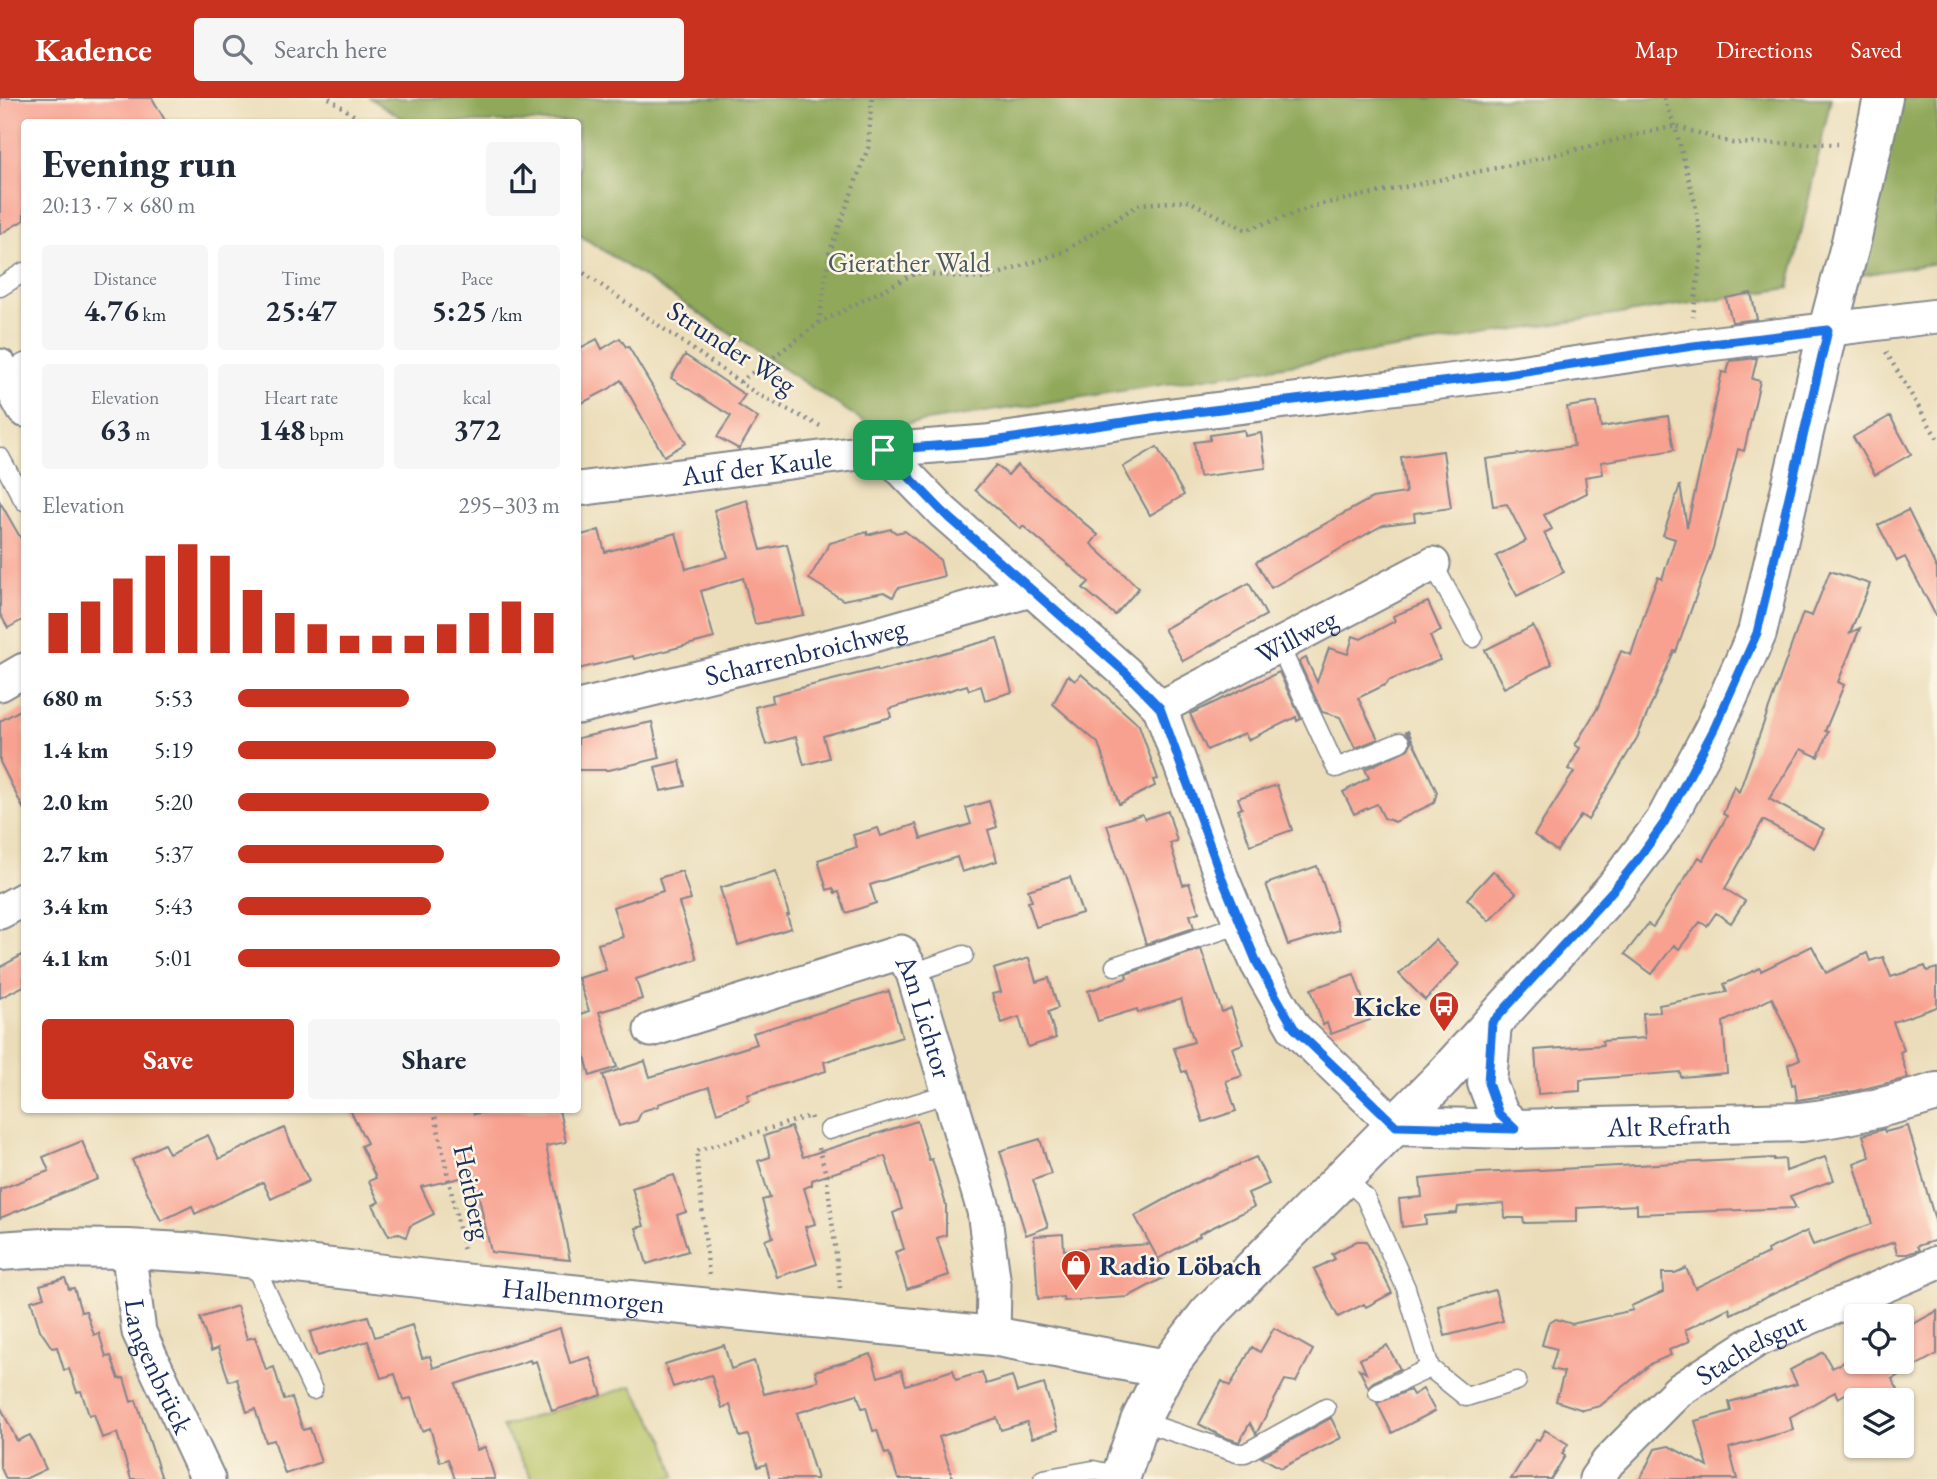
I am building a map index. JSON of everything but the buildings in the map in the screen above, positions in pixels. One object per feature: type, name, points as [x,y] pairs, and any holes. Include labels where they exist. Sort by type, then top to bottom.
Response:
[{"type":"street","points":[[1120,1477],[1140,1421],[1166,1369],[1208,1314],[1396,1126],[1492,1023],[1607,897],[1664,823],[1714,729],[1757,633],[1883,98]]},
{"type":"street","name":"Auf der Kaule","points":[[581,489],[876,451],[986,442],[1172,415],[1506,374],[1693,346],[1937,316]]},
{"type":"street","points":[[10,368],[21,401]]},
{"type":"street","points":[[876,451],[1126,673],[1160,708],[1221,876],[1257,963],[1294,1028],[1396,1126]]},
{"type":"street","name":"Willweg","points":[[1160,708],[1433,564]]},
{"type":"street","name":"Scharrenbroichweg","points":[[581,706],[867,637],[1031,590]]},
{"type":"street","points":[[0,684],[21,672]]},
{"type":"street","points":[[0,912],[21,901]]},
{"type":"street","name":"Am Lichtor","points":[[651,1030],[901,952],[913,973],[984,1211],[991,1247],[995,1313],[993,1336]]},
{"type":"street","points":[[1492,1023],[1488,1083],[1499,1114],[1515,1129]]},
{"type":"street","name":"Alt Refrath","points":[[1396,1126],[1515,1129],[1801,1122],[1841,1118],[1879,1110],[1937,1092]]},
{"type":"street","name":"Halbenmorgen","points":[[0,1251],[43,1248],[201,1253],[471,1284],[993,1336],[1166,1369]]},
{"type":"street","name":"Langenbrück","points":[[128,1249],[139,1332],[208,1479]]},
{"type":"street","name":"Stachelsgut","points":[[1596,1479],[1608,1462],[1678,1391],[1757,1340],[1937,1264]]},
{"type":"lane","points":[[0,287],[21,274]]},
{"type":"lane","points":[[0,457],[21,495]]},
{"type":"lane","points":[[1433,564],[1473,638]]},
{"type":"lane","points":[[1279,645],[1336,768],[1400,742]]},
{"type":"lane","points":[[1115,966],[1241,924]]},
{"type":"lane","points":[[913,973],[964,955]]},
{"type":"lane","points":[[821,1128],[949,1093]]},
{"type":"lane","points":[[1343,1177],[1365,1197],[1406,1288],[1430,1368],[1466,1397],[1517,1381]]},
{"type":"lane","points":[[252,1260],[313,1390]]},
{"type":"lane","points":[[1378,1392],[1430,1368]]},
{"type":"lane","points":[[1140,1421],[1237,1453],[1245,1453],[1326,1408]]},
{"type":"lane","points":[[1043,1479],[1093,1469],[1120,1477]]},
{"type":"path","points":[[329,98],[359,119]]},
{"type":"path","points":[[819,323],[829,254],[868,148],[872,98]]},
{"type":"path","points":[[1664,98],[1675,126],[1695,203],[1702,246],[1693,307],[1693,346]]},
{"type":"path","points":[[740,382],[819,323],[916,273],[984,279],[1063,252],[1140,204],[1189,201],[1246,230],[1318,205],[1520,163],[1675,126],[1732,143],[1838,144]]},
{"type":"path","name":"Strunder Weg","points":[[581,271],[757,394],[876,451]]},
{"type":"path","points":[[1870,324],[1937,439]]},
{"type":"path","name":"Heitberg","points":[[434,1113],[471,1284]]},
{"type":"path","points":[[710,1307],[710,1278],[696,1151],[810,1116],[821,1128]]},
{"type":"path","points":[[818,1146],[827,1179],[842,1306],[841,1321]]},
{"type":"green space","name":"Gierather Wald","points":[[370,98],[1831,98],[1789,288],[875,429],[581,236],[581,119],[403,119]]},
{"type":"green space","points":[[1901,98],[1937,98],[1937,263],[1861,275]]},
{"type":"green space","points":[[632,1386],[665,1441],[675,1476],[666,1479],[533,1479],[502,1427]]},
{"type":"place","name":"Kicke","points":[[1444,1033]]},
{"type":"place","name":"Radio Löbach","points":[[1076,1292]]},
{"type":"route","points":[[1828,330],[1757,633],[1714,729],[1664,823],[1639,858],[1492,1023],[1488,1083],[1499,1114],[1515,1129],[1396,1126],[1294,1028],[1257,963],[1221,876],[1160,708],[1126,673],[942,511],[883,450],[986,442],[1172,415],[1506,374],[1693,346],[1828,330]]}]
